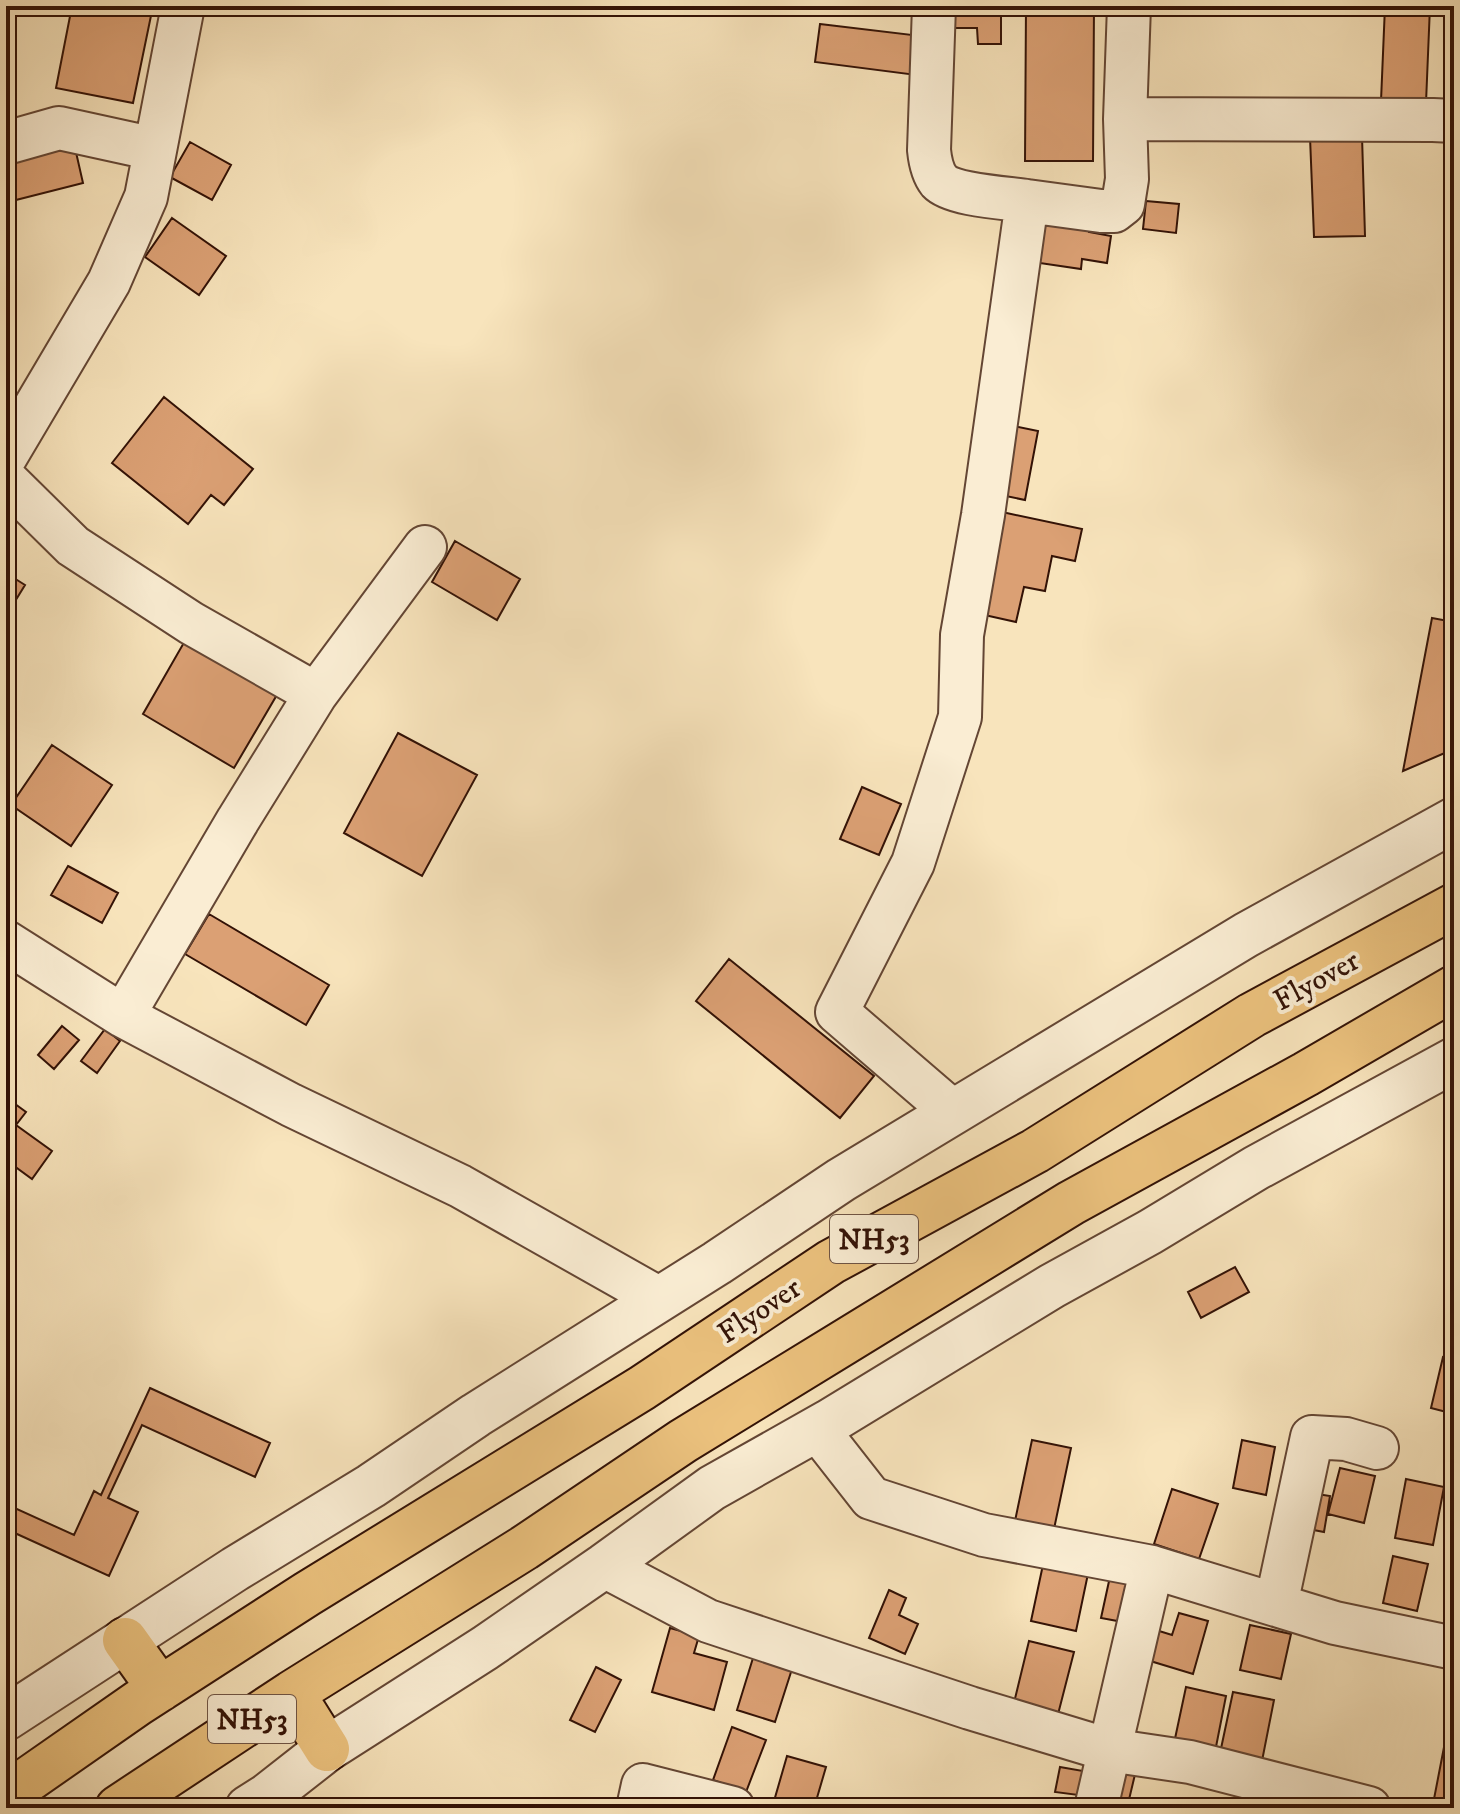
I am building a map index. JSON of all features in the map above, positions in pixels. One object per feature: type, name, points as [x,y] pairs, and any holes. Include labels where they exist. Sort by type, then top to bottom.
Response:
[{"type":"highway","name":"Flyover","points":[[160,1689],[307,1594],[642,1388],[831,1262],[1035,1151],[1252,1015],[1454,906]]},
{"type":"highway","name":"NH53","points":[[118,1808],[292,1693],[524,1548],[683,1441],[1071,1203],[1306,1074],[1454,988]]},
{"type":"highway","points":[[125,1640],[160,1689]]},
{"type":"highway","name":"NH53","points":[[6,1795],[160,1689]]},
{"type":"highway","points":[[292,1693],[327,1749]]},
{"type":"street","points":[[6,456],[109,282],[146,197],[183,6]]},
{"type":"street","points":[[934,6],[929,150],[931,166],[939,181],[952,190],[1101,211],[1114,211],[1123,204],[1127,179],[1125,119],[1129,6]]},
{"type":"street","points":[[1125,119],[1454,121]]},
{"type":"street","points":[[6,143],[59,128],[155,149]]},
{"type":"street","points":[[952,1111],[837,1012],[913,863],[960,717],[962,635],[983,515],[1027,201]]},
{"type":"street","points":[[6,480],[73,546],[191,623],[316,694]]},
{"type":"street","points":[[123,1016],[316,694],[425,547]]},
{"type":"street","points":[[6,1718],[952,1111],[1246,935],[1454,820]]},
{"type":"street","points":[[6,942],[123,1016],[291,1105],[460,1186],[660,1299]]},
{"type":"street","points":[[264,1804],[327,1749],[485,1648],[712,1488],[1256,1168],[1454,1060]]},
{"type":"street","points":[[817,1429],[871,1498],[984,1535],[1152,1567],[1335,1623],[1454,1648]]},
{"type":"street","points":[[1276,1605],[1312,1437],[1346,1439],[1377,1448]]},
{"type":"street","points":[[604,1566],[708,1621],[970,1708],[1109,1750],[1190,1762],[1369,1808]]},
{"type":"street","points":[[1096,1808],[1152,1567]]},
{"type":"street","points":[[638,1808],[643,1785],[733,1808]]},
{"type":"building","points":[[72,6],[153,6],[133,103],[56,88]]},
{"type":"building","points":[[1026,6],[1094,6],[1093,161],[1025,161]]},
{"type":"building","points":[[1385,6],[1430,6],[1426,103],[1381,101]]},
{"type":"building","points":[[941,14],[1001,14],[1001,44],[978,44],[977,28],[941,28]]},
{"type":"building","points":[[820,24],[921,36],[916,75],[815,62]]},
{"type":"building","points":[[1362,136],[1365,236],[1314,237],[1310,137]]},
{"type":"building","points":[[73,139],[83,183],[8,202],[6,155]]},
{"type":"building","points":[[190,142],[231,165],[212,200],[170,177]]},
{"type":"building","points":[[1146,201],[1179,204],[1176,233],[1143,229]]},
{"type":"building","points":[[1033,216],[1090,225],[1089,232],[1111,236],[1107,263],[1082,259],[1081,269],[1026,261]]},
{"type":"building","points":[[172,218],[226,256],[199,295],[145,257]]},
{"type":"building","points":[[164,397],[253,469],[224,505],[211,495],[188,524],[112,463]]},
{"type":"building","points":[[1013,426],[1038,431],[1025,500],[1001,495]]},
{"type":"building","points":[[1002,512],[1082,529],[1075,561],[1052,556],[1045,591],[1024,587],[1016,622],[980,614]]},
{"type":"building","points":[[455,541],[520,579],[497,620],[432,582]]},
{"type":"building","points":[[6,573],[25,585],[6,616]]},
{"type":"building","points":[[1432,618],[1454,622],[1454,749],[1403,771]]},
{"type":"building","points":[[186,639],[278,693],[234,768],[143,714]]},
{"type":"building","points":[[398,733],[477,775],[422,876],[344,833]]},
{"type":"building","points":[[52,745],[112,785],[71,846],[11,805]]},
{"type":"building","points":[[862,787],[901,804],[879,855],[840,839]]},
{"type":"building","points":[[68,866],[118,893],[102,923],[51,895]]},
{"type":"building","points":[[209,914],[329,985],[306,1025],[185,954]]},
{"type":"building","points":[[729,959],[874,1076],[840,1118],[696,1001]]},
{"type":"building","points":[[62,1026],[79,1040],[54,1069],[38,1055]]},
{"type":"building","points":[[105,1029],[120,1041],[97,1073],[81,1061]]},
{"type":"building","points":[[11,1101],[26,1112],[16,1125],[52,1151],[32,1179],[6,1160],[6,1108]]},
{"type":"building","points":[[1235,1267],[1249,1292],[1201,1318],[1188,1292]]},
{"type":"building","points":[[1443,1357],[1454,1360],[1454,1414],[1431,1408]]},
{"type":"building","points":[[150,1388],[270,1443],[255,1477],[142,1425],[108,1498],[138,1512],[109,1576],[6,1529],[6,1504],[74,1535],[94,1491],[101,1495]]},
{"type":"building","points":[[1032,1440],[1071,1448],[1054,1529],[1015,1521]]},
{"type":"building","points":[[1242,1440],[1275,1447],[1266,1495],[1233,1488]]},
{"type":"building","points":[[1340,1468],[1375,1476],[1364,1523],[1328,1514]]},
{"type":"building","points":[[1406,1479],[1444,1487],[1433,1545],[1395,1538]]},
{"type":"building","points":[[1172,1489],[1218,1504],[1199,1559],[1154,1544]]},
{"type":"building","points":[[1305,1492],[1330,1496],[1324,1532],[1298,1527]]},
{"type":"building","points":[[1393,1556],[1428,1564],[1417,1611],[1383,1603]]},
{"type":"building","points":[[1044,1560],[1089,1569],[1076,1631],[1031,1621]]},
{"type":"building","points":[[1111,1572],[1133,1576],[1123,1622],[1101,1618]]},
{"type":"building","points":[[889,1590],[906,1598],[899,1615],[918,1624],[905,1654],[869,1638]]},
{"type":"building","points":[[1179,1613],[1208,1621],[1193,1674],[1147,1660],[1156,1630],[1172,1635]]},
{"type":"building","points":[[1250,1625],[1291,1634],[1281,1679],[1240,1670]]},
{"type":"building","points":[[670,1628],[699,1636],[694,1653],[727,1662],[714,1710],[652,1692]]},
{"type":"building","points":[[1029,1641],[1074,1652],[1056,1722],[1012,1711]]},
{"type":"building","points":[[753,1658],[792,1669],[775,1722],[737,1710]]},
{"type":"building","points":[[596,1667],[621,1680],[595,1732],[570,1720]]},
{"type":"building","points":[[1186,1687],[1226,1696],[1214,1757],[1173,1748]]},
{"type":"building","points":[[1233,1692],[1274,1700],[1261,1766],[1219,1758]]},
{"type":"building","points":[[732,1727],[766,1740],[746,1792],[713,1780]]},
{"type":"building","points":[[1445,1742],[1454,1744],[1454,1803],[1434,1799]]},
{"type":"building","points":[[787,1756],[826,1767],[814,1808],[772,1808]]},
{"type":"building","points":[[1117,1761],[1137,1766],[1127,1808],[1105,1808]]},
{"type":"building","points":[[1060,1767],[1083,1771],[1078,1795],[1055,1792]]},
{"type":"building","points":[[1254,1792],[1298,1808],[1251,1808]]}]
